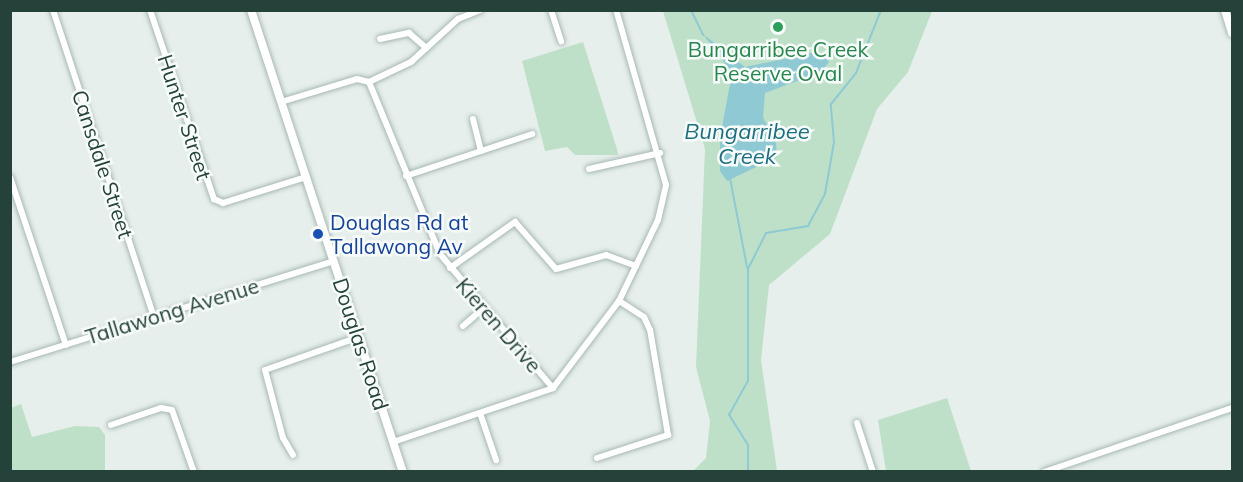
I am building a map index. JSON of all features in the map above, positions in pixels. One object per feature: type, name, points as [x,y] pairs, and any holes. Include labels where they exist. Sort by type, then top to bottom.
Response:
[{"type":"street","name":"Cansdale Street","points":[[53,10],[154,317]]},
{"type":"street","name":"Hunter Street","points":[[150,10],[214,199],[224,203],[306,177]]},
{"type":"street","name":"Douglas Road","points":[[251,10],[403,471]]},
{"type":"street","points":[[281,102],[357,79],[369,82],[411,62],[458,20],[480,10]]},
{"type":"street","points":[[551,10],[561,42]]},
{"type":"street","points":[[393,442],[553,388],[619,301],[664,203],[660,153],[616,10]]},
{"type":"street","points":[[1225,10],[1233,33]]},
{"type":"street","points":[[380,39],[409,33],[426,48]]},
{"type":"street","name":"Kieren Drive","points":[[369,82],[431,238],[450,268],[553,388]]},
{"type":"street","points":[[473,119],[481,151]]},
{"type":"street","points":[[406,177],[532,134]]},
{"type":"street","points":[[589,169],[660,153]]},
{"type":"street","points":[[10,177],[66,345]]},
{"type":"street","points":[[450,268],[515,222],[556,269],[606,255],[636,266]]},
{"type":"street","name":"Tallawong Avenue","points":[[10,362],[334,261]]},
{"type":"street","points":[[597,458],[668,435],[650,330],[644,317],[619,301]]},
{"type":"street","points":[[463,326],[484,308]]},
{"type":"street","points":[[293,455],[283,438],[265,370],[359,337]]},
{"type":"street","points":[[111,424],[161,408],[172,410],[194,471]]},
{"type":"street","points":[[1044,471],[1233,408]]},
{"type":"street","points":[[480,413],[496,460]]},
{"type":"street","points":[[857,423],[873,471]]},
{"type":"green space","points":[[663,11],[932,11],[908,72],[877,109],[830,234],[769,285],[761,360],[777,471],[693,471],[706,458],[710,421],[696,367],[705,149]]},
{"type":"green space","points":[[583,42],[618,155],[575,155],[567,147],[545,151],[522,61]]},
{"type":"green space","points":[[947,398],[971,471],[886,471],[878,420]]},
{"type":"green space","points":[[21,404],[32,437],[75,426],[99,427],[105,435],[105,471],[11,471],[11,408]]},
{"type":"water","name":"Bungarribee Creek","points":[[703,34],[745,67],[812,53],[823,53],[829,62],[821,72],[765,93],[763,117],[776,143],[777,157],[727,181],[720,171],[720,138],[732,73]]},
{"type":"waterway","points":[[691,10],[703,35]]},
{"type":"waterway","name":"Bungarribee Creek","points":[[748,472],[748,445],[729,415],[748,381],[748,269],[766,233],[808,226],[825,194],[834,142],[831,104],[856,73],[881,10]]},
{"type":"waterway","points":[[730,178],[747,267]]},
{"type":"place","name":"Bungarribee Creek Reserve Oval","points":[[778,27]]},
{"type":"place","name":"Douglas Rd at Tallawong Av","points":[[318,234]]}]
